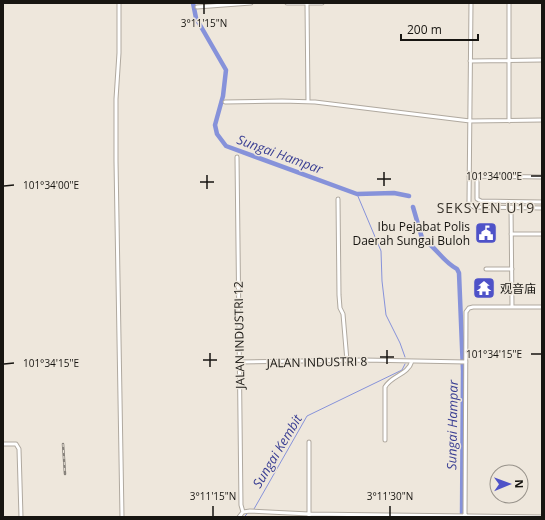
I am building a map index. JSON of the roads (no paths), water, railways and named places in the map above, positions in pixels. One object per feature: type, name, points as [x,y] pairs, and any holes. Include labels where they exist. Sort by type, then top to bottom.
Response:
[{"type":"street","points":[[119,3],[116,161],[122,517]]},
{"type":"street","points":[[197,7],[251,3]]},
{"type":"street","points":[[287,3],[322,3]]},
{"type":"street","points":[[307,3],[308,102]]},
{"type":"street","points":[[470,3],[470,204],[474,207],[542,208]]},
{"type":"street","points":[[508,3],[509,121]]},
{"type":"street","points":[[470,61],[542,60]]},
{"type":"street","points":[[225,102],[308,102],[470,122],[542,120]]},
{"type":"street","name":"JALAN INDUSTRI 12","points":[[238,157],[241,505],[243,512]]},
{"type":"street","points":[[469,176],[542,177]]},
{"type":"street","points":[[477,176],[476,199],[481,202],[542,202]]},
{"type":"street","points":[[338,199],[340,308],[343,314],[347,361]]},
{"type":"street","points":[[511,207],[512,307]]},
{"type":"street","points":[[511,234],[542,234]]},
{"type":"street","points":[[486,269],[512,269]]},
{"type":"street","points":[[463,516],[464,362],[466,315],[468,309],[473,307],[542,307]]},
{"type":"street","points":[[386,440],[385,386],[407,371],[412,361]]},
{"type":"street","name":"JALAN INDUSTRI 8","points":[[239,362],[464,362]]},
{"type":"street","points":[[309,442],[309,515]]},
{"type":"street","points":[[3,444],[16,444],[19,449],[21,517]]},
{"type":"street","points":[[239,517],[243,512],[250,511],[309,515],[542,517]]},
{"type":"waterway","name":"Sungai Hampar","points":[[193,3],[196,18],[226,70],[223,96],[215,125],[217,134],[226,146],[357,194],[394,193],[409,196]]},
{"type":"waterway","name":"Sungai Kembit","points":[[357,194],[381,251],[382,281],[386,315],[400,343],[405,357]]},
{"type":"waterway","name":"Sungai Hampar","points":[[413,207],[422,238],[427,241],[447,262],[457,269],[459,273],[463,371],[462,517]]},
{"type":"waterway","name":"Sungai Kembit","points":[[254,509],[307,416],[402,370],[405,364]]},
{"type":"waterway","name":"Sungai Kembit","points":[[244,517],[247,514]]},
{"type":"railway","points":[[63,444],[65,474]]},
{"type":"place","name":"Ibu Pejabat Polis Daerah Sungai Buloh","points":[[486,233]]},
{"type":"place","name":"观音庙","points":[[484,288]]},
{"type":"district","name":"SEKSYEN U19","points":[[486,207]]}]
